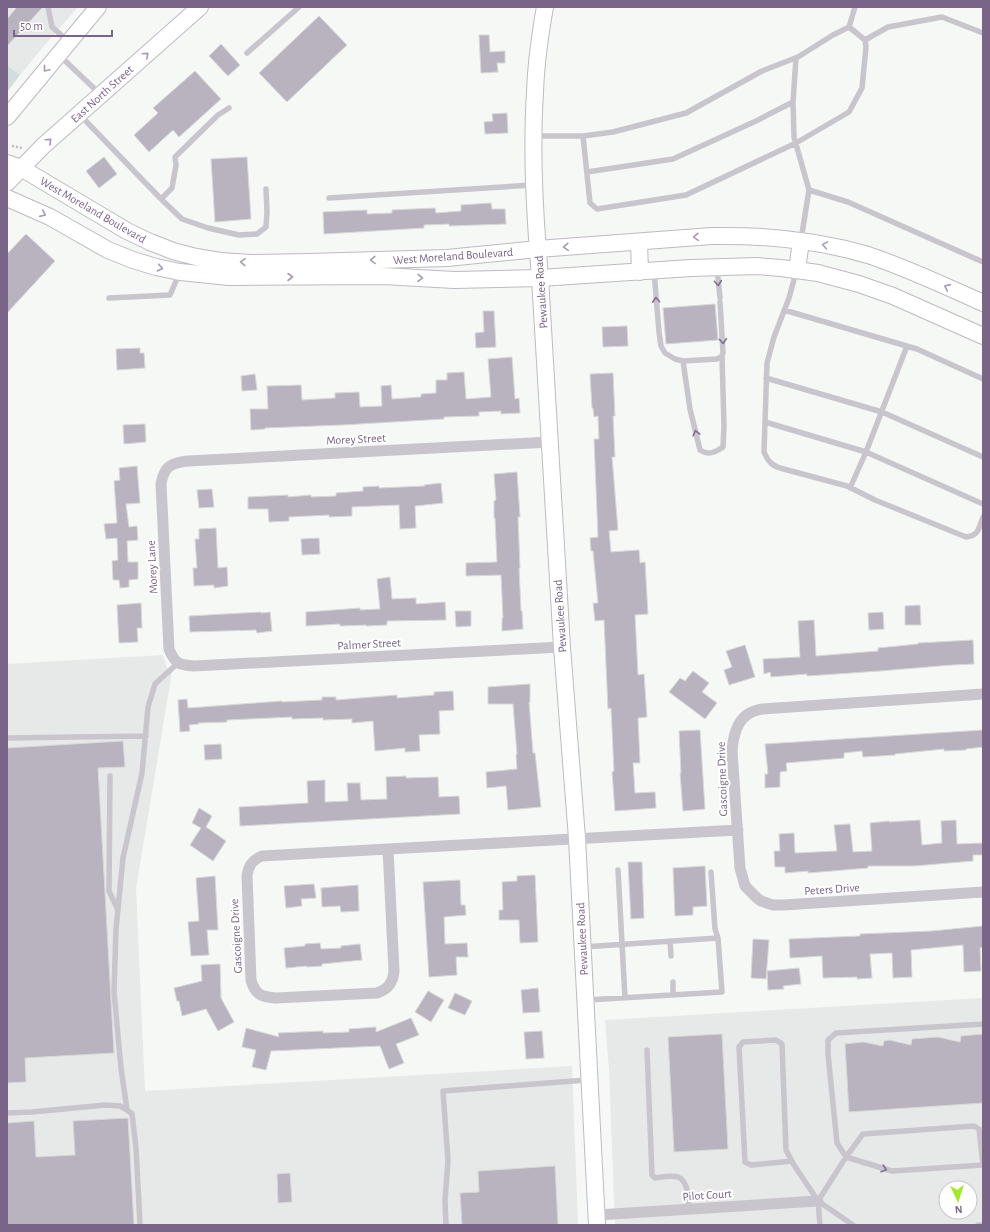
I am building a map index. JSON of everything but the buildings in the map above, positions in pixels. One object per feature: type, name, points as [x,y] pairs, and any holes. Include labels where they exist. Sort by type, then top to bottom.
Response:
[{"type":"street","points":[[7,117],[98,7]]},
{"type":"street","name":"East North Street","points":[[7,184],[12,168],[43,146],[200,7]]},
{"type":"street","name":"Pewaukee Road","points":[[545,7],[539,42],[536,84],[534,136],[535,185],[562,647],[577,838],[597,1220]]},
{"type":"street","name":"West Moreland Boulevard","points":[[12,168],[121,228],[150,242],[173,251],[220,261],[251,263],[447,258],[538,249],[712,236],[767,237],[832,246],[867,255],[942,284],[983,303]]},
{"type":"street","name":"West Moreland Boulevard","points":[[7,198],[50,217],[108,250],[151,265],[180,272],[229,277],[383,276],[454,280],[540,278],[757,266],[818,273],[866,286],[893,296],[983,336]]},
{"type":"street","points":[[797,270],[801,241]]},
{"type":"street","points":[[639,242],[647,271]]},
{"type":"street","name":"Morey Street","points":[[166,468],[176,462],[188,461],[550,442]]},
{"type":"street","name":"Morey Lane","points":[[166,468],[162,476],[161,484],[169,641],[173,658],[178,663]]},
{"type":"street","name":"Palmer Street","points":[[178,663],[184,666],[194,666],[562,647]]},
{"type":"street","name":"Gascoigne Drive","points":[[388,848],[394,971],[393,979],[387,988],[377,993],[276,998],[266,997],[257,992],[251,980],[247,876],[247,870],[250,863],[256,858],[262,856],[388,848],[738,830],[732,751],[733,738],[736,729],[745,716],[750,713],[762,709],[983,694]]},
{"type":"street","name":"Peters Drive","points":[[738,830],[740,868],[743,882],[757,898],[773,905],[983,892]]},
{"type":"street","name":"Pilot Court","points":[[597,1220],[689,1209],[818,1201]]},
{"type":"lane","points":[[48,7],[52,27],[69,42]]},
{"type":"lane","points":[[247,52],[299,7]]},
{"type":"lane","points":[[534,136],[583,136],[612,132],[686,113],[762,71],[796,58],[849,27],[854,7]]},
{"type":"lane","points":[[865,40],[888,27],[942,17],[983,33]]},
{"type":"lane","points":[[583,136],[590,203],[597,209],[686,195],[796,143],[849,112],[862,88],[866,47],[865,40],[849,27]]},
{"type":"lane","points":[[58,55],[101,95]]},
{"type":"lane","points":[[796,58],[793,102],[794,137],[809,190],[801,241]]},
{"type":"lane","points":[[587,172],[673,159],[756,121],[793,102]]},
{"type":"lane","points":[[161,199],[172,188],[176,157],[218,115],[230,108]]},
{"type":"lane","points":[[79,114],[182,219],[208,228],[239,235],[257,234],[266,227],[266,189]]},
{"type":"lane","points":[[329,198],[535,185]]},
{"type":"lane","points":[[809,190],[848,202],[983,262]]},
{"type":"lane","points":[[683,361],[690,409],[700,450],[711,454],[722,447],[724,426],[723,353],[717,268]]},
{"type":"lane","points":[[797,270],[767,363],[764,452],[768,461],[772,465],[850,488],[875,500],[966,537],[974,536],[977,533],[983,517]]},
{"type":"lane","points":[[647,271],[661,346],[665,353],[675,359],[683,361],[717,359],[722,356]]},
{"type":"lane","points":[[109,298],[170,295],[180,272]]},
{"type":"lane","points":[[784,310],[918,349],[983,379]]},
{"type":"lane","points":[[850,488],[866,452],[907,346]]},
{"type":"lane","points":[[766,378],[882,412],[983,457]]},
{"type":"lane","points":[[765,422],[866,452],[983,504]]},
{"type":"lane","points":[[127,1110],[121,1068],[114,992],[116,929],[123,858],[142,773],[148,707],[155,684],[178,663]]},
{"type":"lane","points":[[7,738],[146,736]]},
{"type":"lane","points":[[110,776],[109,891],[118,910]]},
{"type":"lane","points":[[618,870],[625,998]]},
{"type":"lane","points":[[586,1000],[722,992],[711,872]]},
{"type":"lane","points":[[583,947],[718,938]]},
{"type":"lane","points":[[670,941],[671,956]]},
{"type":"lane","points":[[672,982],[673,995]]},
{"type":"lane","points":[[820,1225],[818,1201],[846,1158],[863,1134],[974,1126],[979,1129],[983,1165],[892,1171],[846,1158],[837,1143],[828,1054],[828,1040],[836,1033],[983,1024]]},
{"type":"lane","points":[[792,1161],[752,1165],[745,1162],[739,1047],[742,1042],[776,1040],[782,1044],[786,1150],[818,1201],[853,1225]]},
{"type":"lane","points":[[647,1050],[652,1175],[655,1178],[678,1177],[682,1180],[685,1184],[689,1209]]},
{"type":"lane","points":[[446,1225],[445,1200],[448,1161],[443,1091],[590,1080]]},
{"type":"lane","points":[[7,1113],[104,1105],[120,1106],[132,1114],[136,1148],[140,1225]]},
{"type":"lane","points":[[978,1225],[983,1225]]},
{"type":"path","points":[[12,146],[22,148]]},
{"type":"shaded area","points":[[7,7],[78,7],[20,75],[7,65]]},
{"type":"shaded area","points":[[7,65],[20,75],[7,92]]},
{"type":"shaded area","points":[[163,655],[167,668],[172,672],[136,888],[145,1091],[572,1066],[578,1225],[7,1225],[7,664]]},
{"type":"shaded area","points":[[983,998],[983,1225],[615,1225],[609,1070],[605,1020]]}]
